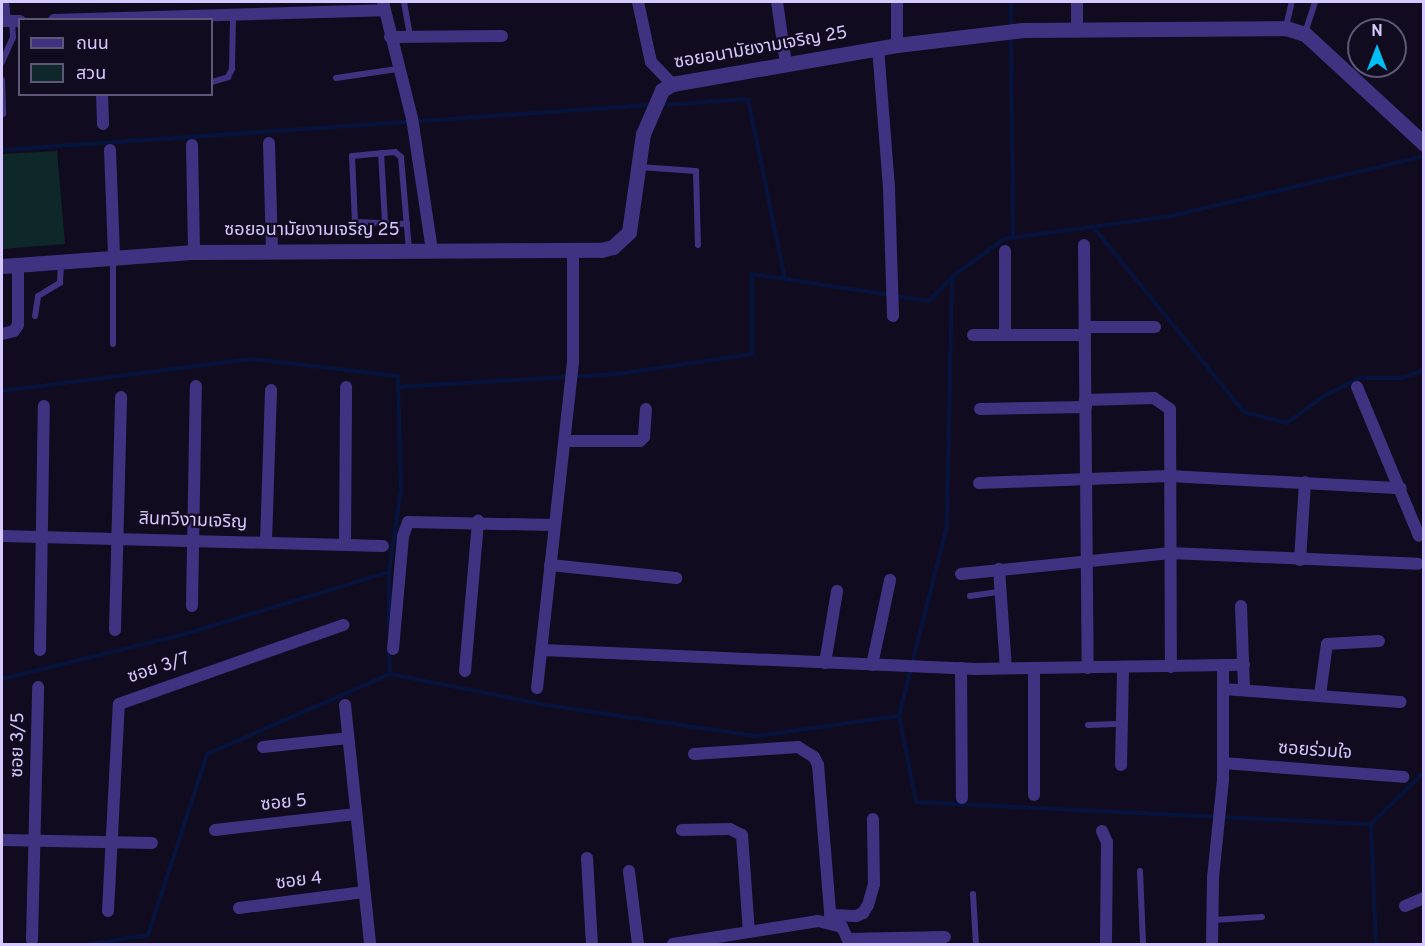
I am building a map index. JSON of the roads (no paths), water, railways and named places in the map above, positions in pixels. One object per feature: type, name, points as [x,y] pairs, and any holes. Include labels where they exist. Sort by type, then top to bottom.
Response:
[{"type":"street","points":[[3,2],[9,21]]},
{"type":"street","points":[[638,2],[651,62],[672,84]]},
{"type":"street","points":[[777,2],[786,63]]},
{"type":"street","points":[[897,2],[897,45]]},
{"type":"street","points":[[1077,2],[1077,29]]},
{"type":"street","points":[[126,18],[383,6],[397,69],[412,118],[432,250]]},
{"type":"street","name":"ซอยอนามัยงามเจริญ 25","points":[[2,266],[114,255],[194,252],[432,250],[573,252],[601,250],[624,240],[632,225],[638,167],[651,113],[657,98],[672,84],[897,45],[1023,30],[1286,28],[1305,34],[1424,144]]},
{"type":"street","points":[[390,37],[502,36]]},
{"type":"street","points":[[878,48],[889,188],[893,316]]},
{"type":"street","points":[[102,96],[103,124]]},
{"type":"street","points":[[269,143],[272,251]]},
{"type":"street","points":[[192,145],[194,252]]},
{"type":"street","points":[[110,150],[114,255]]},
{"type":"street","points":[[1084,245],[1088,668]]},
{"type":"street","points":[[1005,251],[1005,335]]},
{"type":"street","points":[[537,688],[573,362],[573,252]]},
{"type":"street","points":[[2,334],[14,331],[18,326],[18,264]]},
{"type":"street","points":[[973,335],[1155,327]]},
{"type":"street","points":[[192,606],[196,386]]},
{"type":"street","points":[[345,544],[346,387]]},
{"type":"street","points":[[1357,387],[1401,488],[1419,536]]},
{"type":"street","points":[[266,542],[271,390]]},
{"type":"street","points":[[116,630],[121,397]]},
{"type":"street","points":[[980,409],[1154,398],[1168,405],[1171,666]]},
{"type":"street","points":[[40,651],[40,537],[44,406]]},
{"type":"street","points":[[566,441],[640,441],[644,437],[646,409]]},
{"type":"street","points":[[979,483],[1169,476],[1401,488]]},
{"type":"street","points":[[1300,560],[1305,482]]},
{"type":"street","points":[[393,649],[405,526],[417,520],[554,525]]},
{"type":"street","points":[[465,671],[478,521]]},
{"type":"street","name":"สินทวีงามเจริญ","points":[[2,536],[383,546]]},
{"type":"street","points":[[961,574],[1171,553],[1418,564]]},
{"type":"street","points":[[550,565],[676,578]]},
{"type":"street","points":[[999,569],[1006,668]]},
{"type":"street","points":[[872,665],[890,580]]},
{"type":"street","points":[[825,663],[837,591]]},
{"type":"street","points":[[1241,606],[1244,689]]},
{"type":"street","name":"ซอย 3/7","points":[[108,911],[117,710],[123,699],[303,642],[343,625]]},
{"type":"street","points":[[1320,695],[1327,644],[1379,641]]},
{"type":"street","points":[[542,651],[927,668],[1244,665]]},
{"type":"street","points":[[1212,945],[1222,805],[1223,666]]},
{"type":"street","points":[[1121,765],[1123,667]]},
{"type":"street","points":[[961,668],[962,798]]},
{"type":"street","points":[[1034,668],[1034,795]]},
{"type":"street","name":"ซอย 3/5","points":[[32,940],[38,687]]},
{"type":"street","points":[[1223,689],[1401,702]]},
{"type":"street","points":[[345,705],[370,945]]},
{"type":"street","points":[[263,747],[348,738]]},
{"type":"street","points":[[694,754],[798,747],[814,757],[818,765],[830,919]]},
{"type":"street","name":"ซอยร่วมใจ","points":[[1223,763],[1403,777]]},
{"type":"street","name":"ซอย 5","points":[[215,830],[356,814]]},
{"type":"street","points":[[673,945],[863,914],[874,884],[873,819]]},
{"type":"street","points":[[682,830],[730,829],[742,835],[748,932]]},
{"type":"street","points":[[1102,831],[1107,842],[1106,945]]},
{"type":"street","points":[[2,840],[152,843]]},
{"type":"street","points":[[587,858],[592,945]]},
{"type":"street","points":[[629,871],[639,945]]},
{"type":"street","name":"ซอย 4","points":[[238,908],[364,892]]},
{"type":"street","points":[[1405,906],[1424,898]]},
{"type":"street","points":[[830,919],[842,927],[849,942],[945,937]]},
{"type":"lane","points":[[404,2],[410,37]]},
{"type":"lane","points":[[1286,28],[1292,2]]},
{"type":"lane","points":[[1305,34],[1315,2]]},
{"type":"lane","points":[[213,82],[228,77],[232,69],[233,14]]},
{"type":"lane","points":[[2,62],[13,37],[9,21]]},
{"type":"lane","points":[[336,78],[397,69]]},
{"type":"lane","points":[[2,80],[3,114]]},
{"type":"lane","points":[[406,224],[359,224],[354,220],[352,156],[395,152],[401,157],[409,250]]},
{"type":"lane","points":[[381,153],[385,223]]},
{"type":"lane","points":[[638,167],[696,171],[698,245]]},
{"type":"lane","points":[[113,344],[114,255]]},
{"type":"lane","points":[[35,316],[38,296],[60,283],[61,259]]},
{"type":"lane","points":[[970,596],[1000,592]]},
{"type":"lane","points":[[1088,725],[1121,724]]},
{"type":"lane","points":[[1140,871],[1143,945]]},
{"type":"lane","points":[[973,894],[976,945]]},
{"type":"lane","points":[[1213,920],[1262,917]]},
{"type":"waterway","points":[[1011,2],[1011,27]]},
{"type":"waterway","points":[[1011,35],[1013,238]]},
{"type":"waterway","points":[[661,105],[748,99],[785,279]]},
{"type":"waterway","points":[[2,150],[650,105]]},
{"type":"waterway","points":[[952,277],[1004,239],[1171,216],[1421,157]]},
{"type":"waterway","points":[[1094,228],[1244,412],[1287,423],[1324,396],[1360,378],[1402,378],[1424,370]]},
{"type":"waterway","points":[[398,387],[617,374],[752,354],[752,274],[929,301],[952,277],[947,526],[899,716],[916,802],[1371,824],[1424,772]]},
{"type":"waterway","points":[[2,391],[251,359],[398,376],[401,489],[389,572],[389,626]]},
{"type":"waterway","points":[[2,679],[185,634],[389,572]]},
{"type":"waterway","points":[[389,649],[390,674]]},
{"type":"waterway","points":[[91,944],[148,935],[207,754],[390,674],[546,705],[756,736],[899,716]]},
{"type":"waterway","points":[[1371,824],[1376,944]]}]
